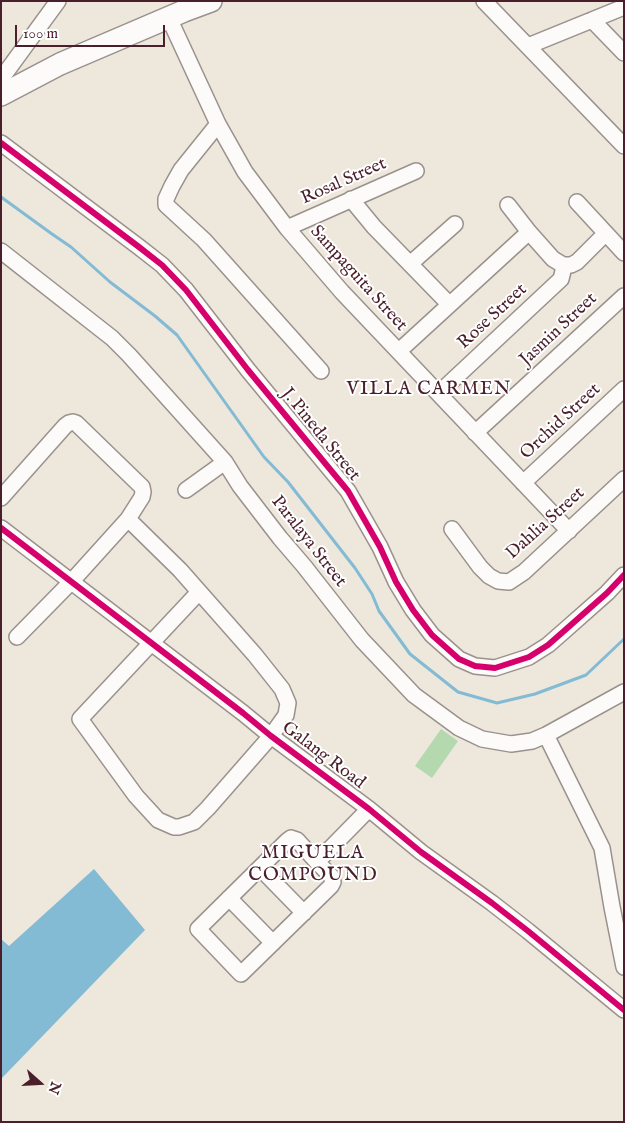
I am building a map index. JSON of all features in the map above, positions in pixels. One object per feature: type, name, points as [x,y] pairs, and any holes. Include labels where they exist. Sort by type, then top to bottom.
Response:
[{"type":"highway","points":[[1,94],[60,64],[211,1]]},
{"type":"street","points":[[1,94],[4,75],[58,1]]},
{"type":"street","points":[[484,1],[624,146]]},
{"type":"street","points":[[528,46],[624,7]]},
{"type":"street","name":"Sampaguita Street","points":[[169,18],[218,124],[245,172],[287,228],[342,292],[569,531]]},
{"type":"street","points":[[592,20],[624,53]]},
{"type":"street","points":[[218,124],[181,170],[166,199],[166,205],[204,240],[321,371]]},
{"type":"street","name":"J. Pineda Street","points":[[1,143],[162,265],[186,290],[248,370],[348,491],[413,610],[432,635],[459,659],[475,666],[495,668],[529,657],[548,645],[607,593],[624,575]]},
{"type":"street","name":"Rosal Street","points":[[287,228],[416,171]]},
{"type":"street","points":[[351,199],[374,227],[449,304]]},
{"type":"street","points":[[577,202],[624,253]]},
{"type":"street","points":[[508,205],[553,259],[563,265],[571,265],[577,262],[605,234]]},
{"type":"street","points":[[410,264],[454,224]]},
{"type":"street","points":[[399,351],[529,232]]},
{"type":"street","name":"Paralaya Street","points":[[1,251],[112,338],[136,362],[225,462],[240,486],[362,640],[414,695],[459,728],[482,739],[511,744],[532,741],[624,692]]},
{"type":"street","name":"Rose Street","points":[[439,392],[561,279],[563,265]]},
{"type":"street","name":"Jasmin Street","points":[[475,433],[624,296]]},
{"type":"street","name":"Orchid Street","points":[[523,483],[624,389]]},
{"type":"street","points":[[1,498],[69,422],[76,423],[142,487],[143,492],[142,497],[128,519],[72,581],[17,637]]},
{"type":"street","points":[[186,490],[225,462]]},
{"type":"street","name":"Dahlia Street","points":[[452,529],[480,567],[489,576],[498,582],[509,582],[524,572],[624,479]]},
{"type":"street","points":[[128,519],[180,570],[254,655],[282,689],[288,703],[286,715],[271,736],[208,808],[194,822],[174,827],[158,820],[136,796],[80,719],[199,592]]},
{"type":"street","name":"Galang Road","points":[[1,528],[271,736],[370,809],[421,852],[492,903],[624,1010]]},
{"type":"street","points":[[546,735],[602,848],[624,967]]},
{"type":"street","points":[[317,862],[370,809]]},
{"type":"street","points":[[291,838],[296,840],[331,876],[333,882],[241,974],[198,929],[260,868],[291,838]]},
{"type":"street","points":[[260,868],[304,912]]},
{"type":"street","points":[[229,898],[272,943]]},
{"type":"green space","points":[[441,729],[458,741],[432,778],[415,766]]},
{"type":"water","points":[[94,869],[145,930],[1,1079],[1,939],[9,946]]},
{"type":"waterway","points":[[1,197],[71,247],[110,282],[177,335],[264,457],[288,482],[355,568],[372,594],[379,611],[410,654],[458,692],[497,703],[535,694],[586,675],[624,639]]},
{"type":"cycle path","points":[[1,143],[162,265],[186,290],[248,370],[348,491],[413,610],[432,635],[459,659],[475,666],[495,668],[529,657],[548,645],[607,593],[624,575]]},
{"type":"cycle path","points":[[1,528],[369,809],[421,852],[492,903],[624,1010]]},
{"type":"district","name":"VILLA CARMEN","points":[[429,390]]},
{"type":"district","name":"MIGUELA COMPOUND","points":[[313,865]]}]
